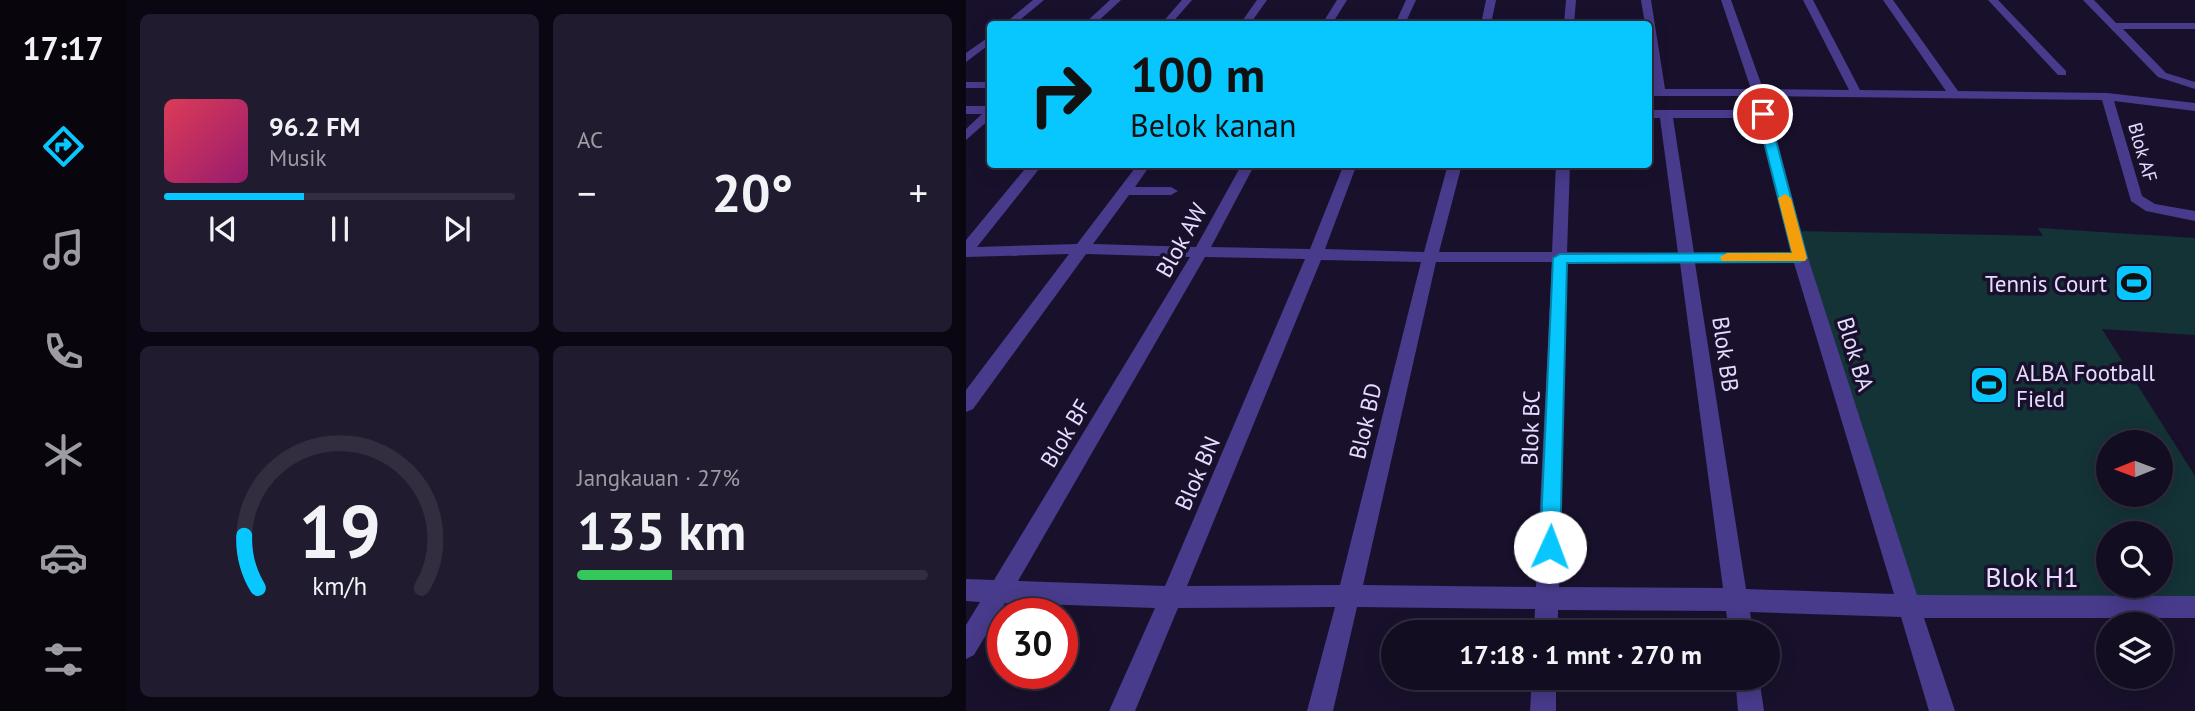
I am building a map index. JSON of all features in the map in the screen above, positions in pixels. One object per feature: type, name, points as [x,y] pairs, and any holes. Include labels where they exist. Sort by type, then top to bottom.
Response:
[{"type":"street","points":[[1013,21],[1039,0]]},
{"type":"street","points":[[1092,21],[1116,0]]},
{"type":"street","points":[[1169,21],[1187,0]]},
{"type":"street","points":[[1247,21],[1262,0]]},
{"type":"street","points":[[1329,21],[1342,0]]},
{"type":"street","points":[[1401,21],[1411,0]]},
{"type":"street","points":[[1487,21],[1491,0]]},
{"type":"street","points":[[1569,21],[1571,0]]},
{"type":"street","points":[[1646,0],[1648,21]]},
{"type":"street","name":"Blok BA","points":[[1726,0],[1760,104],[1800,258],[1942,711]]},
{"type":"street","points":[[1808,0],[1856,93]]},
{"type":"street","points":[[1888,0],[1955,94]]},
{"type":"street","points":[[1993,0],[2063,73]]},
{"type":"street","points":[[2088,0],[2162,75],[2195,86]]},
{"type":"street","points":[[2115,26],[2195,26]]},
{"type":"street","points":[[966,59],[987,42]]},
{"type":"street","points":[[1652,69],[1654,92],[1760,104]]},
{"type":"street","points":[[966,85],[987,85]]},
{"type":"street","points":[[1652,114],[1856,93],[2107,97],[2195,107]]},
{"type":"street","name":"Blok AF","points":[[2107,97],[2136,198],[2151,208],[2195,216]]},
{"type":"street","points":[[966,110],[987,111]]},
{"type":"street","points":[[966,136],[987,114]]},
{"type":"street","name":"Blok BB","points":[[1667,114],[1740,620]]},
{"type":"street","points":[[966,251],[1034,168]]},
{"type":"street","points":[[966,404],[1142,168]]},
{"type":"street","name":"Blok AW","points":[[1173,301],[1246,168]]},
{"type":"street","name":"Blok BN","points":[[1122,711],[1278,348],[1349,168]]},
{"type":"street","name":"Blok BD","points":[[1320,711],[1350,596],[1428,257],[1454,168]]},
{"type":"street","name":"Blok BC","points":[[1547,620],[1563,168]]},
{"type":"street","points":[[1126,191],[1171,191]]},
{"type":"street","points":[[966,251],[1083,249],[1201,254],[1315,253],[1428,257],[1800,258]]},
{"type":"street","name":"Blok BF","points":[[966,647],[1173,301]]},
{"type":"street","name":"Blok H1","points":[[966,590],[1169,597],[1350,596],[1737,600],[1910,606],[2195,607]]},
{"type":"street","points":[[1543,711],[1544,690]]},
{"type":"street","points":[[1749,690],[1751,711]]},
{"type":"green space","name":"ALBA Football Field","points":[[2038,228],[2195,238],[2195,335],[2102,329],[2166,430],[2096,430],[2096,508],[2174,508],[2174,443],[2195,476],[2195,607],[1910,606],[1793,231],[2043,236]]},
{"type":"slow traffic","points":[[1727,257],[1800,258],[1785,198]]},
{"type":"place","name":"Tennis Court","points":[[2134,283]]},
{"type":"place","name":"ALBA Football Field","points":[[1989,385]]},
{"type":"route","points":[[1550,547],[1560,258],[1800,258],[1763,114]]}]
